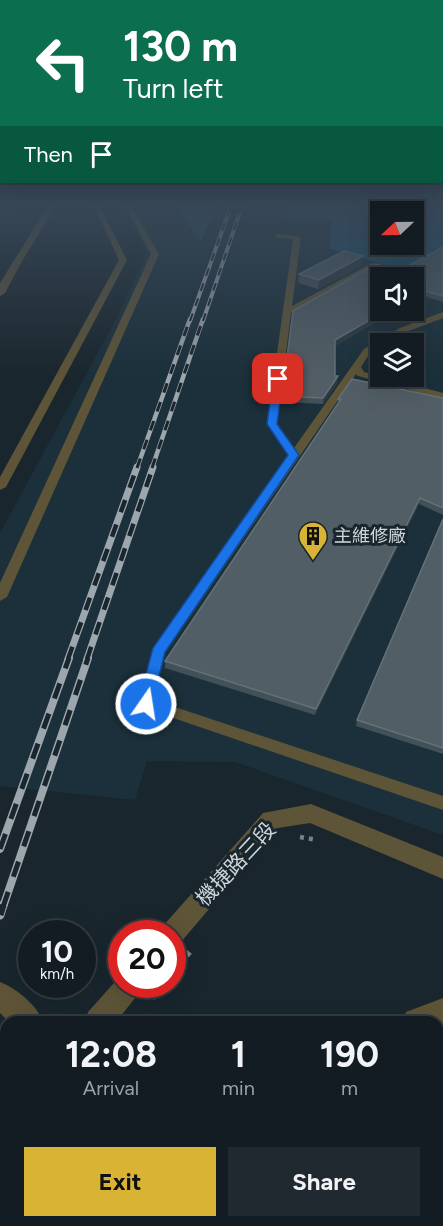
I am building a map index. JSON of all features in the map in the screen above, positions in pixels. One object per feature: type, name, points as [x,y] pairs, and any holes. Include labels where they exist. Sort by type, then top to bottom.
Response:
[{"type":"street","points":[[0,293],[16,263]]},
{"type":"street","name":"機捷路三段","points":[[184,920],[271,820],[311,813],[443,868]]},
{"type":"street","points":[[0,995],[23,1016]]},
{"type":"street","points":[[103,1016],[118,998]]},
{"type":"lane","points":[[0,486],[121,263]]},
{"type":"lane","points":[[0,597],[151,263]]},
{"type":"lane","points":[[293,455],[272,424],[294,263]]},
{"type":"lane","points":[[287,312],[375,265]]},
{"type":"lane","points":[[443,315],[403,330],[367,351],[355,366],[158,652],[146,704],[443,803]]},
{"type":"lane","points":[[355,366],[361,374],[443,396]]},
{"type":"path","points":[[297,837],[327,842]]},
{"type":"path","points":[[186,956],[195,945]]},
{"type":"shaded area","points":[[142,263],[443,263],[443,835],[235,762],[147,761],[135,800],[0,786],[0,533],[115,321]]},
{"type":"shaded area","points":[[380,263],[412,263],[405,267],[394,267]]},
{"type":"building","points":[[320,263],[350,263],[319,280],[299,274]]},
{"type":"building","points":[[413,263],[443,263],[443,296],[424,291],[424,267],[406,267]]},
{"type":"building","points":[[376,264],[388,267],[371,267]]},
{"type":"building","points":[[370,267],[370,320],[335,340],[335,376],[338,376],[323,398],[282,396],[293,311]]},
{"type":"building","name":"主維修廠","points":[[352,379],[370,383],[370,387],[390,387],[443,398],[443,508],[420,498],[316,709],[165,661],[341,399],[338,399]]},
{"type":"building","points":[[443,519],[443,748],[357,720]]},
{"type":"railway","points":[[190,321],[211,263]]},
{"type":"railway","points":[[203,321],[223,263]]},
{"type":"railway","points":[[137,468],[190,319]]},
{"type":"railway","points":[[152,468],[203,319]]},
{"type":"railway","points":[[68,659],[137,467]]},
{"type":"railway","points":[[87,659],[153,467]]},
{"type":"railway","points":[[0,849],[69,658]]},
{"type":"railway","points":[[3,907],[88,658]]},
{"type":"railway","points":[[0,915],[3,905]]},
{"type":"place","name":"主維修廠","points":[[313,562]]},
{"type":"route","points":[[146,704],[158,652],[293,455],[272,424],[278,379]]}]
